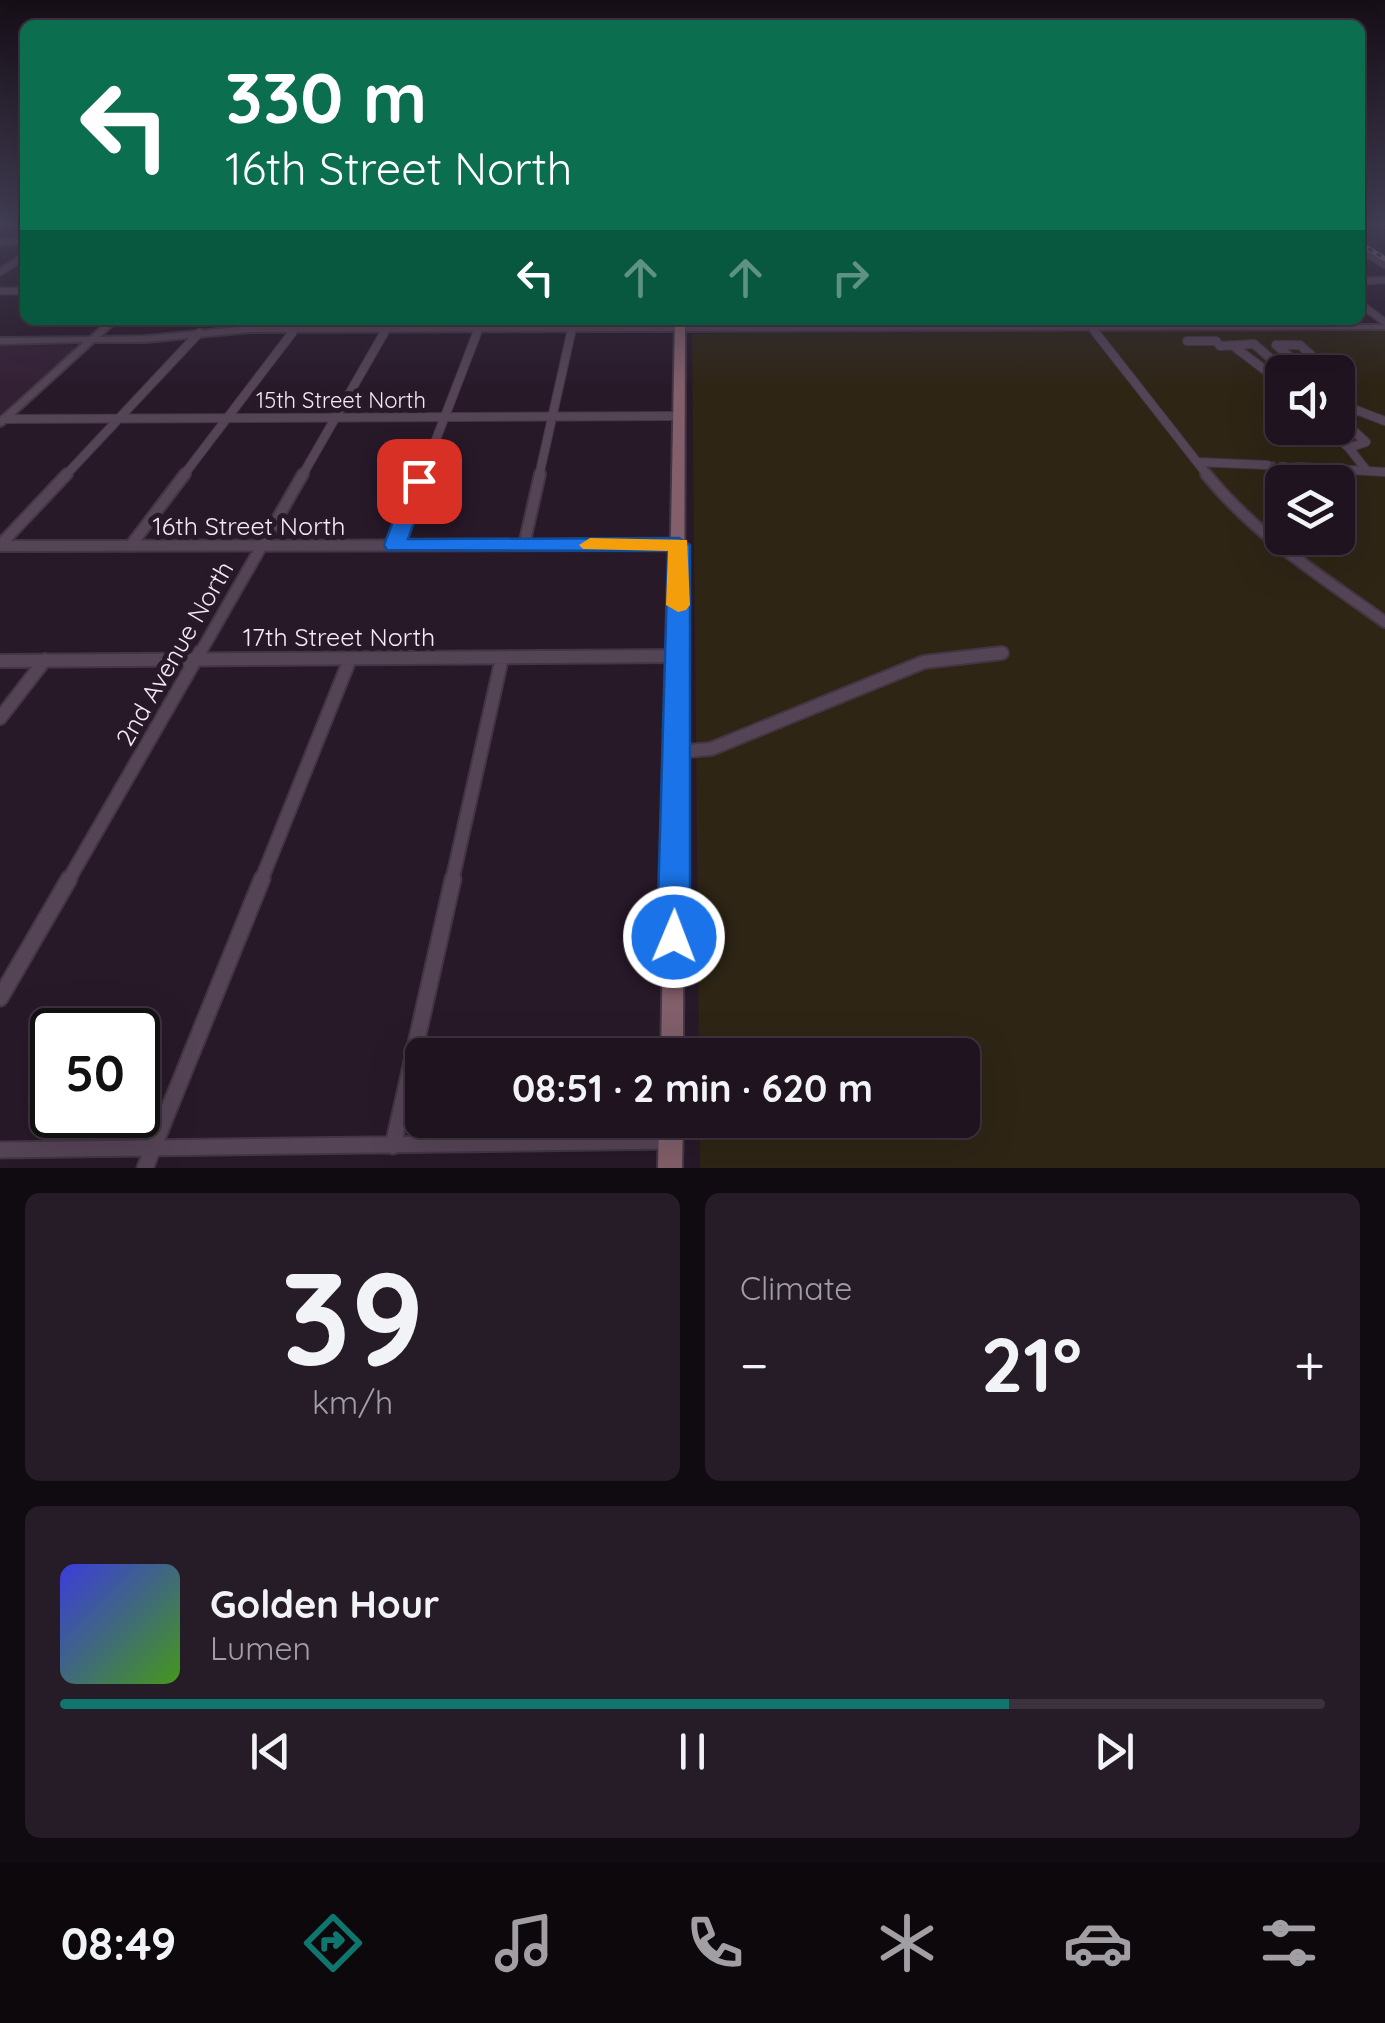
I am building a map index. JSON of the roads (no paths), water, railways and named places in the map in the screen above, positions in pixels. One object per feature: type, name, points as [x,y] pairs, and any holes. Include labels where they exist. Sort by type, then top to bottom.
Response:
[{"type":"main road","points":[[672,1038],[680,325]]},
{"type":"main road","points":[[670,1168],[671,1138]]},
{"type":"street","points":[[1365,308],[1385,324]]},
{"type":"street","points":[[2,420],[109,325]]},
{"type":"street","points":[[0,341],[91,341],[200,332],[653,325]]},
{"type":"street","points":[[1089,325],[1223,495],[1277,545],[1385,622]]},
{"type":"street","points":[[524,545],[572,328]]},
{"type":"street","points":[[395,545],[479,329]]},
{"type":"street","points":[[131,546],[294,330]]},
{"type":"street","name":"2nd Avenue North","points":[[0,998],[387,330]]},
{"type":"street","points":[[0,546],[200,332]]},
{"type":"street","points":[[1265,369],[1240,348],[1192,346],[1187,341],[1216,342],[1220,346],[1254,344],[1267,355]]},
{"type":"street","points":[[1289,355],[1276,344],[1300,346],[1310,355]]},
{"type":"street","points":[[1355,408],[1385,421]]},
{"type":"street","name":"15th Street North","points":[[2,420],[678,416]]},
{"type":"street","points":[[1349,448],[1366,442],[1355,432]]},
{"type":"street","points":[[1346,445],[1367,471]]},
{"type":"street","points":[[1197,462],[1268,465]]},
{"type":"street","points":[[1355,470],[1385,472]]},
{"type":"street","name":"16th Street North","points":[[0,546],[679,545]]},
{"type":"street","points":[[676,752],[729,742],[924,662],[1002,653]]},
{"type":"street","name":"17th Street North","points":[[0,661],[678,656]]},
{"type":"street","points":[[393,1146],[502,658]]},
{"type":"street","points":[[145,1168],[350,659]]},
{"type":"street","points":[[0,718],[45,660]]},
{"type":"street","points":[[0,1150],[393,1146],[532,1138]]}]
